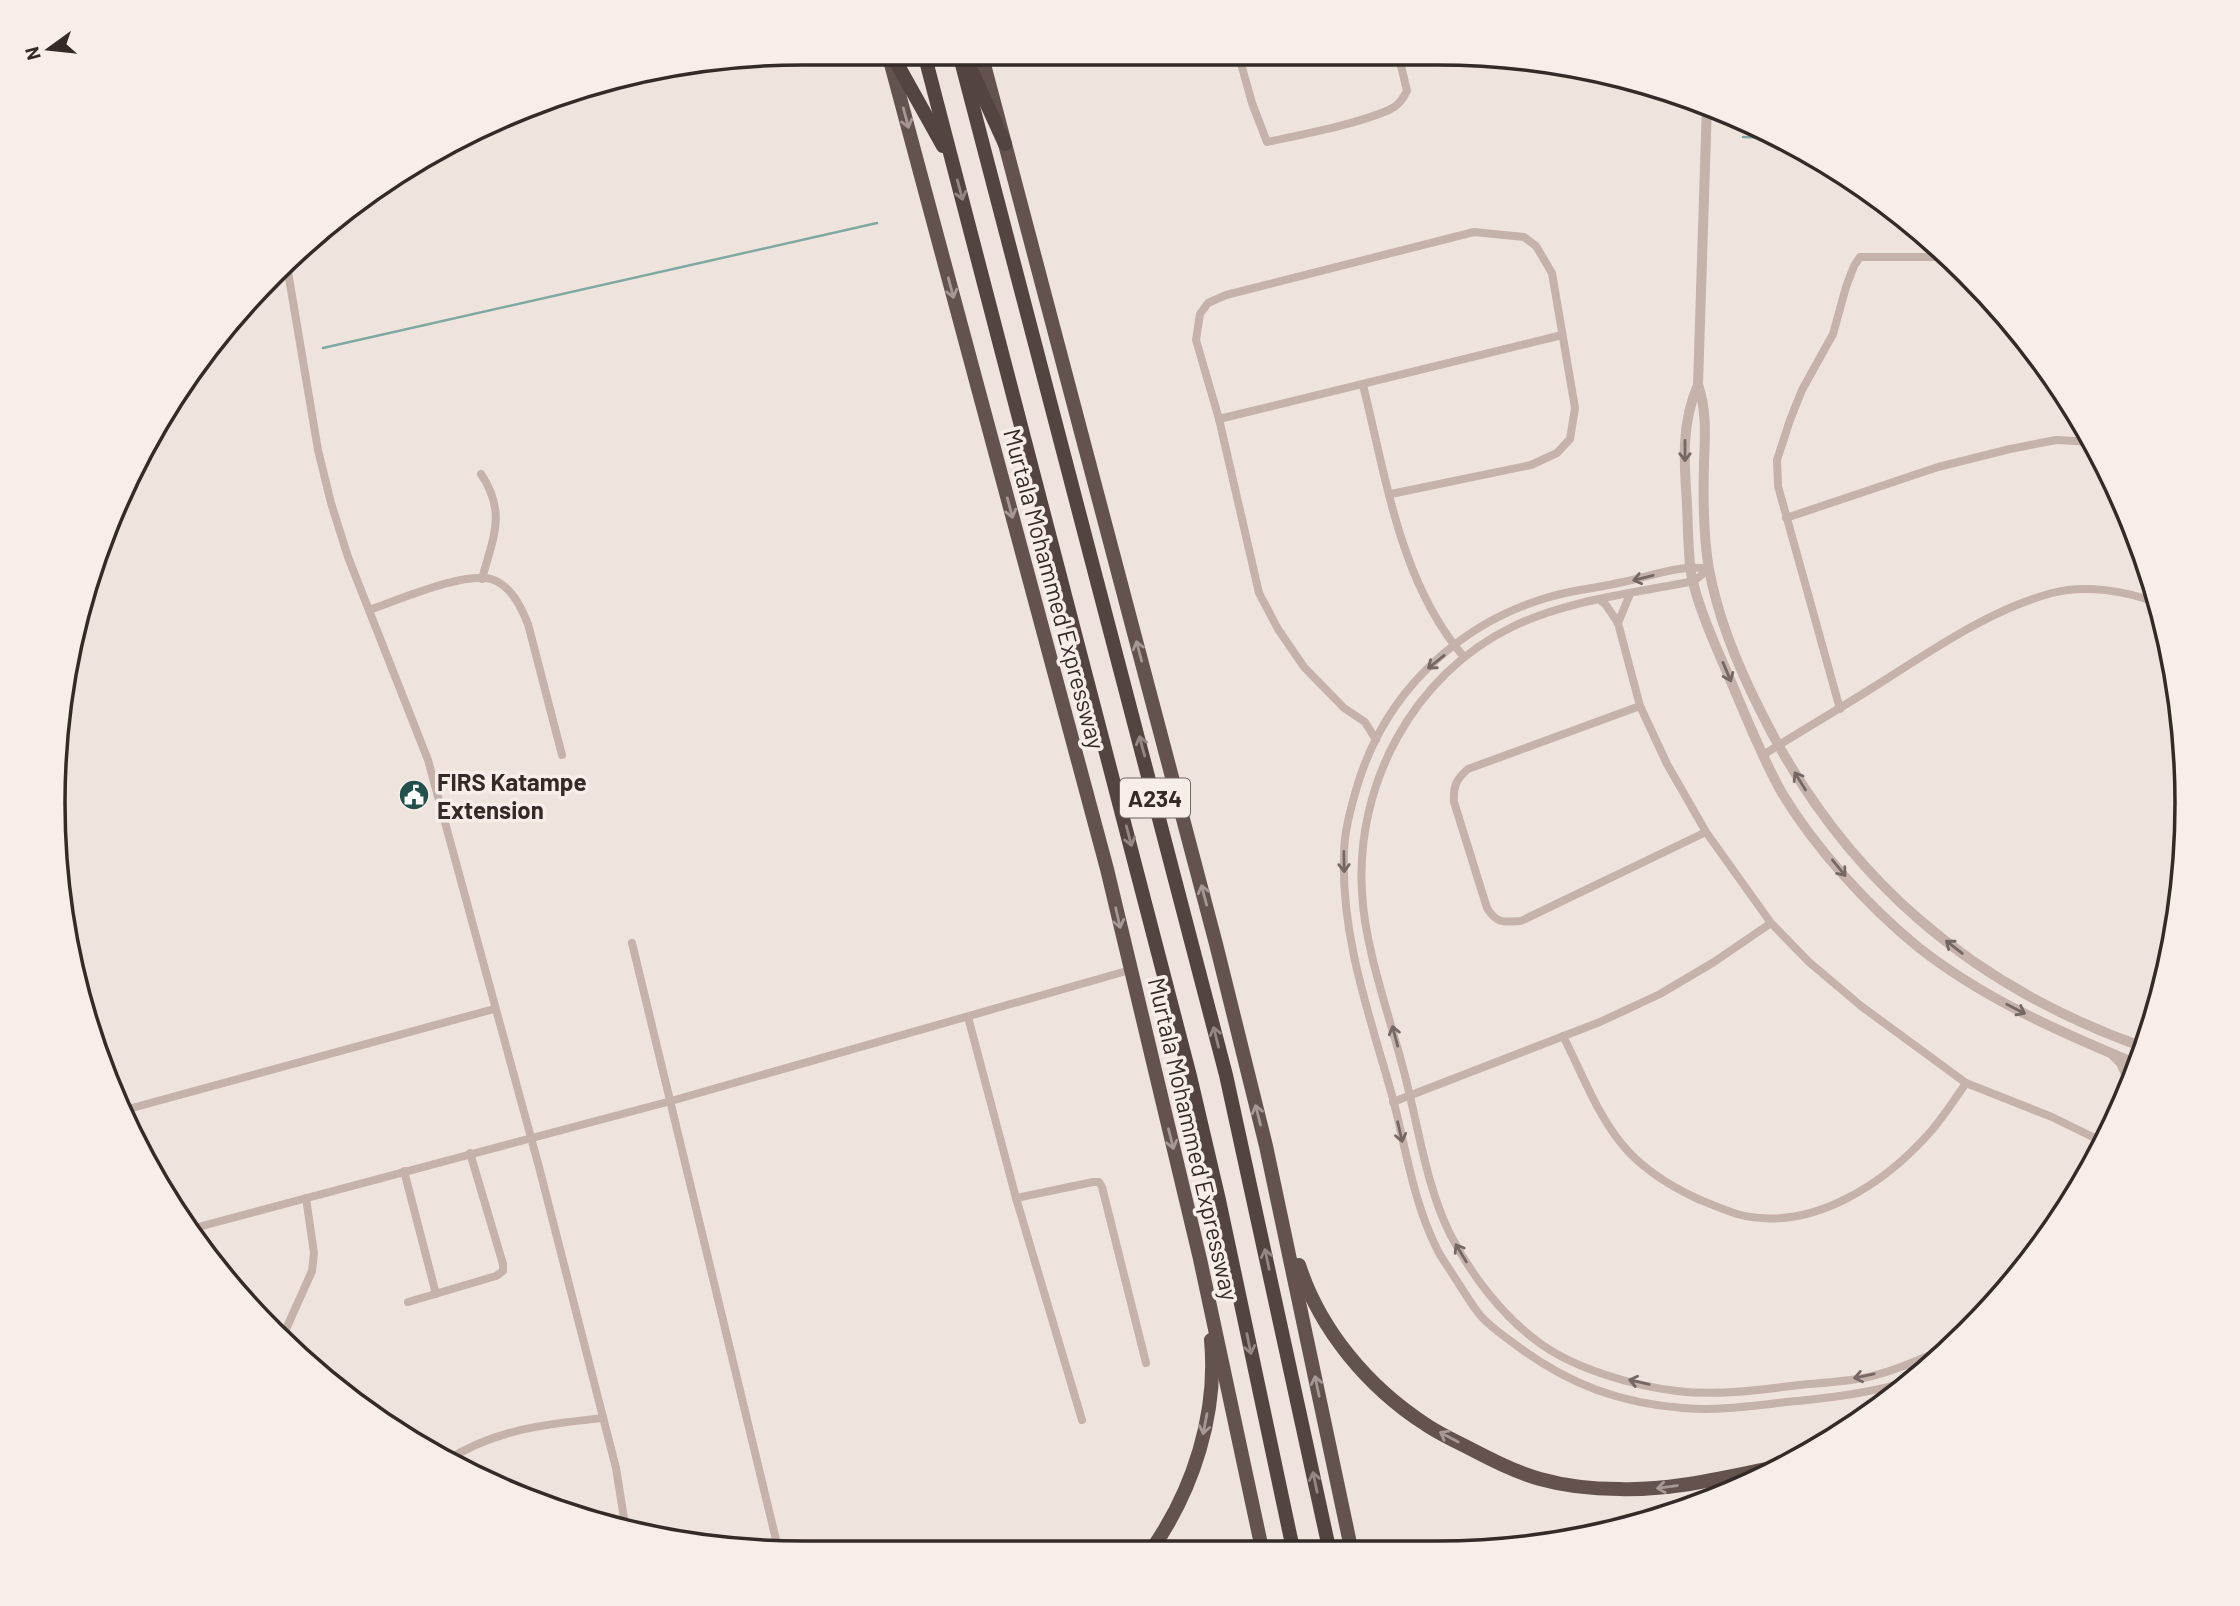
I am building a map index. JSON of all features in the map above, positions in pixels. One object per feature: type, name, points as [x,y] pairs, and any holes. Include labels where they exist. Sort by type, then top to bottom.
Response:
[{"type":"highway","name":"Murtala Mohammed Expressway","points":[[892,65],[1100,845],[1200,1259],[1260,1541]]},
{"type":"highway","points":[[896,65],[953,164]]},
{"type":"highway","name":"Murtala Mohammed Expressway","points":[[927,65],[1190,1076],[1291,1541]]},
{"type":"highway","name":"Murtala Mohammed Expressway","points":[[964,65],[1223,1062],[1327,1541]]},
{"type":"highway","points":[[967,65],[1005,144]]},
{"type":"highway","points":[[984,65],[1216,944],[1290,1240],[1320,1314],[1366,1375],[1426,1425],[1503,1464],[1541,1479],[1620,1490],[1657,1488],[1752,1471]]},
{"type":"highway","points":[[1266,1146],[1350,1541]]},
{"type":"highway","points":[[1157,1541],[1187,1485],[1198,1457],[1206,1419],[1212,1350],[1200,1259]]},
{"type":"street","points":[[1242,65],[1267,142],[1324,130],[1390,110],[1401,102],[1407,91],[1401,65]]},
{"type":"street","points":[[1707,116],[1698,385],[1703,399],[1705,421],[1704,516],[1709,569],[1727,632],[1750,690],[1802,786],[1837,834],[1881,884],[1918,918],[1990,974],[2021,993],[2132,1043]]},
{"type":"street","points":[[1376,740],[1365,722],[1344,708],[1304,667],[1278,629],[1259,593],[1219,419],[1196,340],[1200,314],[1208,303],[1226,295],[1474,232],[1524,237],[1536,246],[1552,274],[1575,408],[1570,439],[1557,453],[1531,465],[1391,494]]},
{"type":"street","points":[[1840,709],[1786,518],[1778,486],[1777,460],[1802,390],[1833,334],[1854,266],[1860,257],[1934,257]]},
{"type":"street","points":[[288,274],[318,450],[345,547],[428,760],[531,1138],[616,1468],[624,1519]]},
{"type":"street","points":[[1219,419],[1562,335]]},
{"type":"street","points":[[1363,385],[1402,541],[1418,580],[1464,657]]},
{"type":"street","points":[[1698,385],[1689,403],[1684,445],[1694,581],[1715,645],[1763,755],[1783,793],[1807,829],[1846,877],[1918,946],[2001,1001],[2072,1038],[2128,1060]]},
{"type":"street","points":[[1786,518],[1938,467],[2056,440],[2080,441]]},
{"type":"street","points":[[481,474],[492,491],[495,502],[494,535],[482,579]]},
{"type":"street","points":[[1709,569],[1691,566],[1556,594],[1528,603],[1497,617],[1424,671],[1398,700],[1384,723],[1364,764],[1350,812],[1344,853],[1350,939],[1394,1102],[1416,1197],[1437,1250],[1481,1316],[1549,1369],[1586,1388],[1621,1398],[1685,1409],[1723,1409],[1866,1394],[1887,1388]]},
{"type":"street","points":[[1709,569],[1694,581],[1600,600],[1516,625],[1483,642],[1464,657],[1426,696],[1399,732],[1378,774],[1361,853],[1362,895],[1369,942],[1428,1170],[1449,1231],[1463,1258],[1515,1323],[1543,1346],[1602,1373],[1676,1391],[1725,1393],[1864,1377],[1926,1356]]},
{"type":"street","points":[[369,610],[464,579],[490,578],[501,585],[513,595],[528,624],[562,755]]},
{"type":"street","points":[[1763,755],[1987,620],[2054,592],[2096,590],[2134,594],[2146,599]]},
{"type":"street","points":[[1618,623],[1630,594]]},
{"type":"street","points":[[1600,600],[1618,623],[1640,706],[1667,764],[1706,832],[1771,923],[1809,962],[1861,1006],[1966,1083],[2095,1137]]},
{"type":"street","points":[[1640,706],[1468,769],[1459,777],[1453,789],[1454,802],[1487,908],[1494,919],[1501,922],[1521,921],[1706,832]]},
{"type":"street","points":[[1365,722],[1384,723]]},
{"type":"street","points":[[1394,1102],[1600,1022],[1660,994],[1714,962],[1771,923]]},
{"type":"street","points":[[632,943],[776,1540]]},
{"type":"street","points":[[199,1227],[671,1101],[1130,970]]},
{"type":"street","points":[[131,1108],[494,1009]]},
{"type":"street","points":[[968,1017],[1016,1198],[1082,1420]]},
{"type":"street","points":[[1563,1036],[1599,1108],[1621,1143],[1641,1164],[1681,1191],[1738,1214],[1757,1217],[1783,1217],[1817,1211],[1865,1190],[1889,1173],[1932,1130],[1966,1083]]},
{"type":"street","points":[[2111,1053],[2125,1071]]},
{"type":"street","points":[[408,1302],[496,1276],[503,1271],[470,1153]]},
{"type":"street","points":[[404,1171],[436,1294]]},
{"type":"street","points":[[1016,1198],[1099,1182],[1146,1363]]},
{"type":"street","points":[[286,1330],[312,1271],[314,1252],[306,1198]]},
{"type":"street","points":[[456,1454],[469,1446],[498,1435],[546,1424],[603,1418]]},
{"type":"waterway","points":[[1743,137],[1756,137]]},
{"type":"waterway","points":[[323,348],[877,223]]},
{"type":"place","name":"FIRS Katampe Extension","points":[[414,795]]}]
